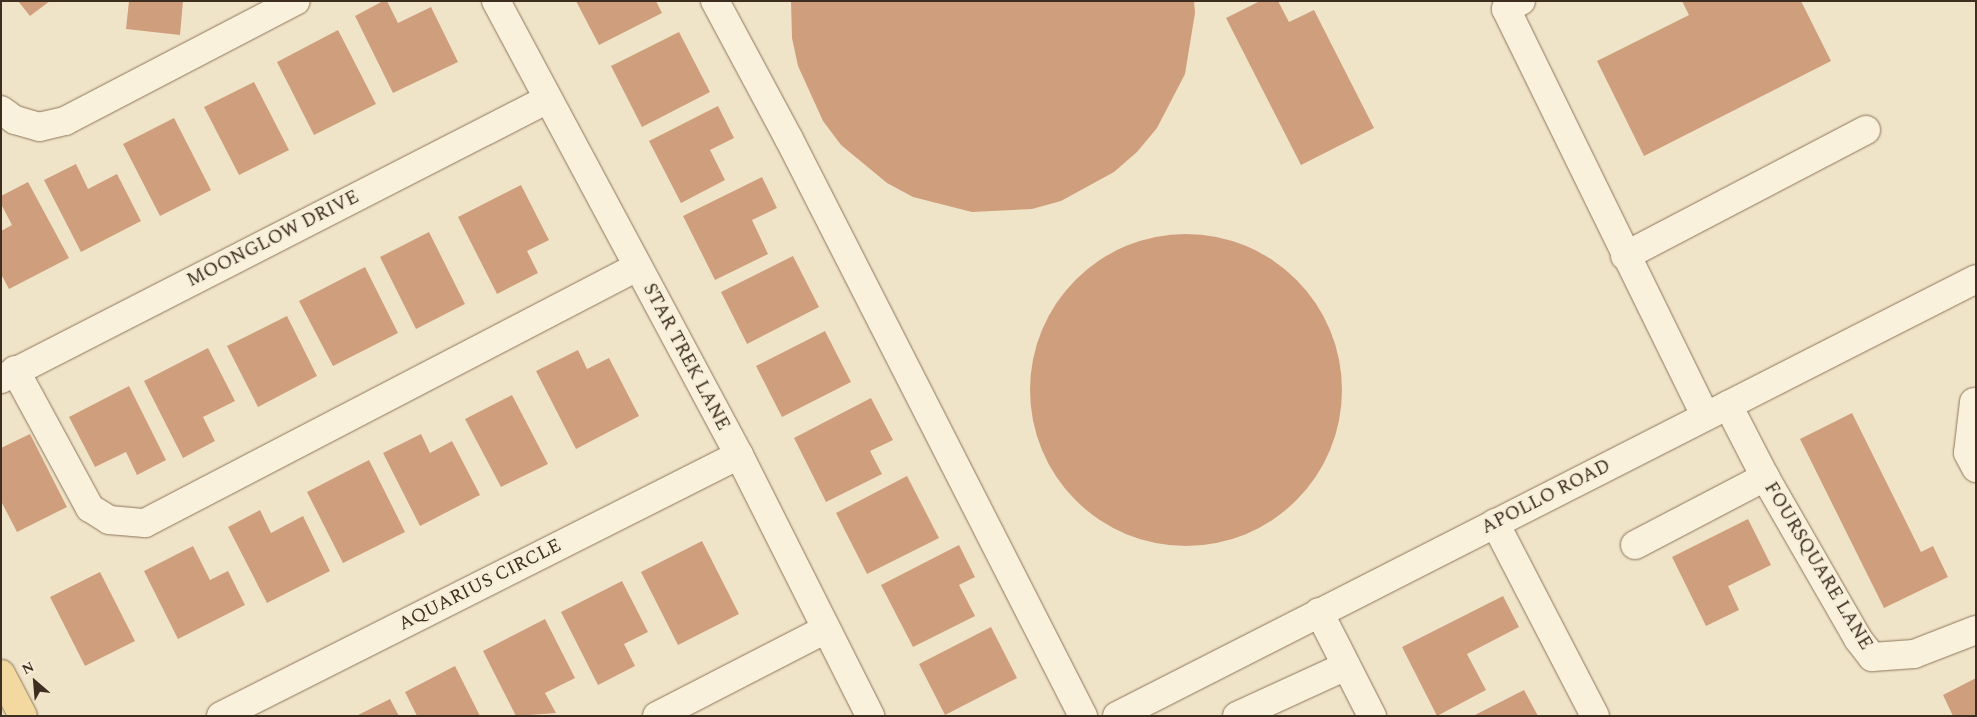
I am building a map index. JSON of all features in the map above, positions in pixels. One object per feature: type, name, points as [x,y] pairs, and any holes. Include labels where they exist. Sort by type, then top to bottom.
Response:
[{"type":"main road","points":[[1,674],[23,716]]},
{"type":"street","points":[[1,110],[15,120],[39,127],[66,121],[296,1]]},
{"type":"street","name":"STAR TREK LANE","points":[[496,1],[546,100],[739,455],[870,716]]},
{"type":"street","points":[[715,1],[789,139],[1082,716]]},
{"type":"street","name":"FOURSQUARE LANE","points":[[1510,4],[1625,256],[1716,411],[1764,477],[1858,639],[1872,657],[1914,654],[1976,630]]},
{"type":"street","name":"MOONGLOW DRIVE","points":[[8,375],[546,100]]},
{"type":"street","points":[[1625,256],[1866,130]]},
{"type":"street","points":[[8,375],[90,508],[109,520],[144,523],[637,267]]},
{"type":"street","name":"APOLLO ROAD","points":[[1117,716],[1976,279]]},
{"type":"street","points":[[1974,402],[1968,454],[1976,468]]},
{"type":"street","name":"AQUARIUS CIRCLE","points":[[221,716],[739,455]]},
{"type":"street","points":[[1635,545],[1764,477]]},
{"type":"street","points":[[1495,523],[1595,716]]},
{"type":"street","points":[[1319,612],[1372,716]]},
{"type":"street","points":[[657,716],[826,629]]},
{"type":"street","points":[[1237,716],[1346,666]]},
{"type":"building","points":[[18,1],[50,1],[30,16]]},
{"type":"building","points":[[129,1],[183,1],[180,35],[126,29]]},
{"type":"building","points":[[383,1],[387,1],[398,23],[431,7],[458,62],[393,93],[355,16]]},
{"type":"building","points":[[576,1],[656,1],[662,13],[599,45]]},
{"type":"building","points":[[791,1],[1194,1],[1195,13],[1185,74],[1157,128],[1137,152],[1114,172],[1061,201],[1032,209],[972,212],[913,197],[887,183],[841,145],[823,121],[798,66],[792,38]]},
{"type":"building","points":[[1260,1],[1278,1],[1289,22],[1314,10],[1374,128],[1301,165],[1226,18]]},
{"type":"building","points":[[1682,1],[1801,1],[1831,61],[1644,156],[1597,61],[1689,15]]},
{"type":"building","points":[[338,30],[376,104],[314,135],[277,62]]},
{"type":"building","points":[[679,32],[710,92],[642,127],[611,66]]},
{"type":"building","points":[[254,82],[289,150],[239,175],[204,107]]},
{"type":"building","points":[[718,106],[734,138],[710,150],[725,180],[681,203],[649,141]]},
{"type":"building","points":[[174,118],[211,190],[160,216],[123,144]]},
{"type":"building","points":[[76,164],[88,189],[117,174],[141,221],[81,252],[44,180]]},
{"type":"building","points":[[762,177],[777,208],[752,220],[768,254],[715,280],[683,216]]},
{"type":"building","points":[[28,182],[69,258],[9,289],[1,274],[1,231],[12,225],[1,204],[1,196]]},
{"type":"building","points":[[521,185],[549,240],[527,251],[538,273],[497,294],[458,217]]},
{"type":"building","points":[[429,232],[465,304],[416,329],[380,257]]},
{"type":"building","points":[[1171,234],[1201,234],[1231,240],[1260,252],[1297,279],[1316,303],[1330,330],[1339,359],[1342,390],[1339,421],[1330,450],[1316,477],[1297,501],[1260,528],[1231,540],[1201,546],[1171,546],[1141,540],[1112,528],[1087,511],[1065,489],[1048,464],[1036,435],[1030,405],[1030,375],[1036,345],[1048,316],[1065,291],[1087,269],[1112,252],[1141,240]]},
{"type":"building","points":[[793,256],[819,307],[747,344],[721,292]]},
{"type":"building","points":[[365,267],[398,333],[333,366],[299,301]]},
{"type":"building","points":[[287,316],[317,376],[258,407],[227,346]]},
{"type":"building","points":[[825,331],[851,382],[782,417],[756,366]]},
{"type":"building","points":[[208,348],[235,401],[203,417],[215,441],[183,458],[144,381]]},
{"type":"building","points":[[578,350],[587,369],[609,358],[639,416],[576,449],[536,371]]},
{"type":"building","points":[[129,386],[166,460],[137,475],[126,452],[95,467],[69,417]]},
{"type":"building","points":[[512,395],[548,464],[501,487],[465,419]]},
{"type":"building","points":[[871,398],[893,440],[870,451],[882,474],[826,502],[794,438]]},
{"type":"building","points":[[1852,413],[1921,552],[1933,546],[1948,577],[1884,608],[1800,439]]},
{"type":"building","points":[[30,434],[67,507],[17,532],[1,501],[1,448]]},
{"type":"building","points":[[421,434],[430,453],[452,441],[480,495],[420,526],[383,453]]},
{"type":"building","points":[[369,460],[405,532],[343,563],[307,492]]},
{"type":"building","points":[[907,476],[939,538],[867,574],[836,513]]},
{"type":"building","points":[[260,510],[271,533],[303,516],[330,571],[267,603],[228,527]]},
{"type":"building","points":[[1748,519],[1771,565],[1728,586],[1739,610],[1706,626],[1672,557]]},
{"type":"building","points":[[702,541],[739,614],[678,645],[641,572]]},
{"type":"building","points":[[959,545],[975,577],[959,585],[975,616],[913,647],[881,585]]},
{"type":"building","points":[[193,546],[210,580],[228,571],[245,605],[178,639],[144,571]]},
{"type":"building","points":[[100,572],[135,641],[85,666],[50,597]]},
{"type":"building","points":[[622,581],[648,632],[624,644],[635,666],[598,685],[561,612]]},
{"type":"building","points":[[1503,596],[1519,627],[1467,654],[1486,690],[1437,716],[1402,647]]},
{"type":"building","points":[[545,619],[575,678],[545,693],[556,713],[516,716],[483,651]]},
{"type":"building","points":[[991,627],[1017,678],[945,715],[919,664]]},
{"type":"building","points":[[455,666],[480,716],[417,716],[405,692]]},
{"type":"building","points":[[1976,678],[1976,716],[1953,716],[1943,695]]},
{"type":"building","points":[[1524,690],[1538,716],[1473,716]]},
{"type":"building","points":[[390,699],[399,716],[356,716]]}]
